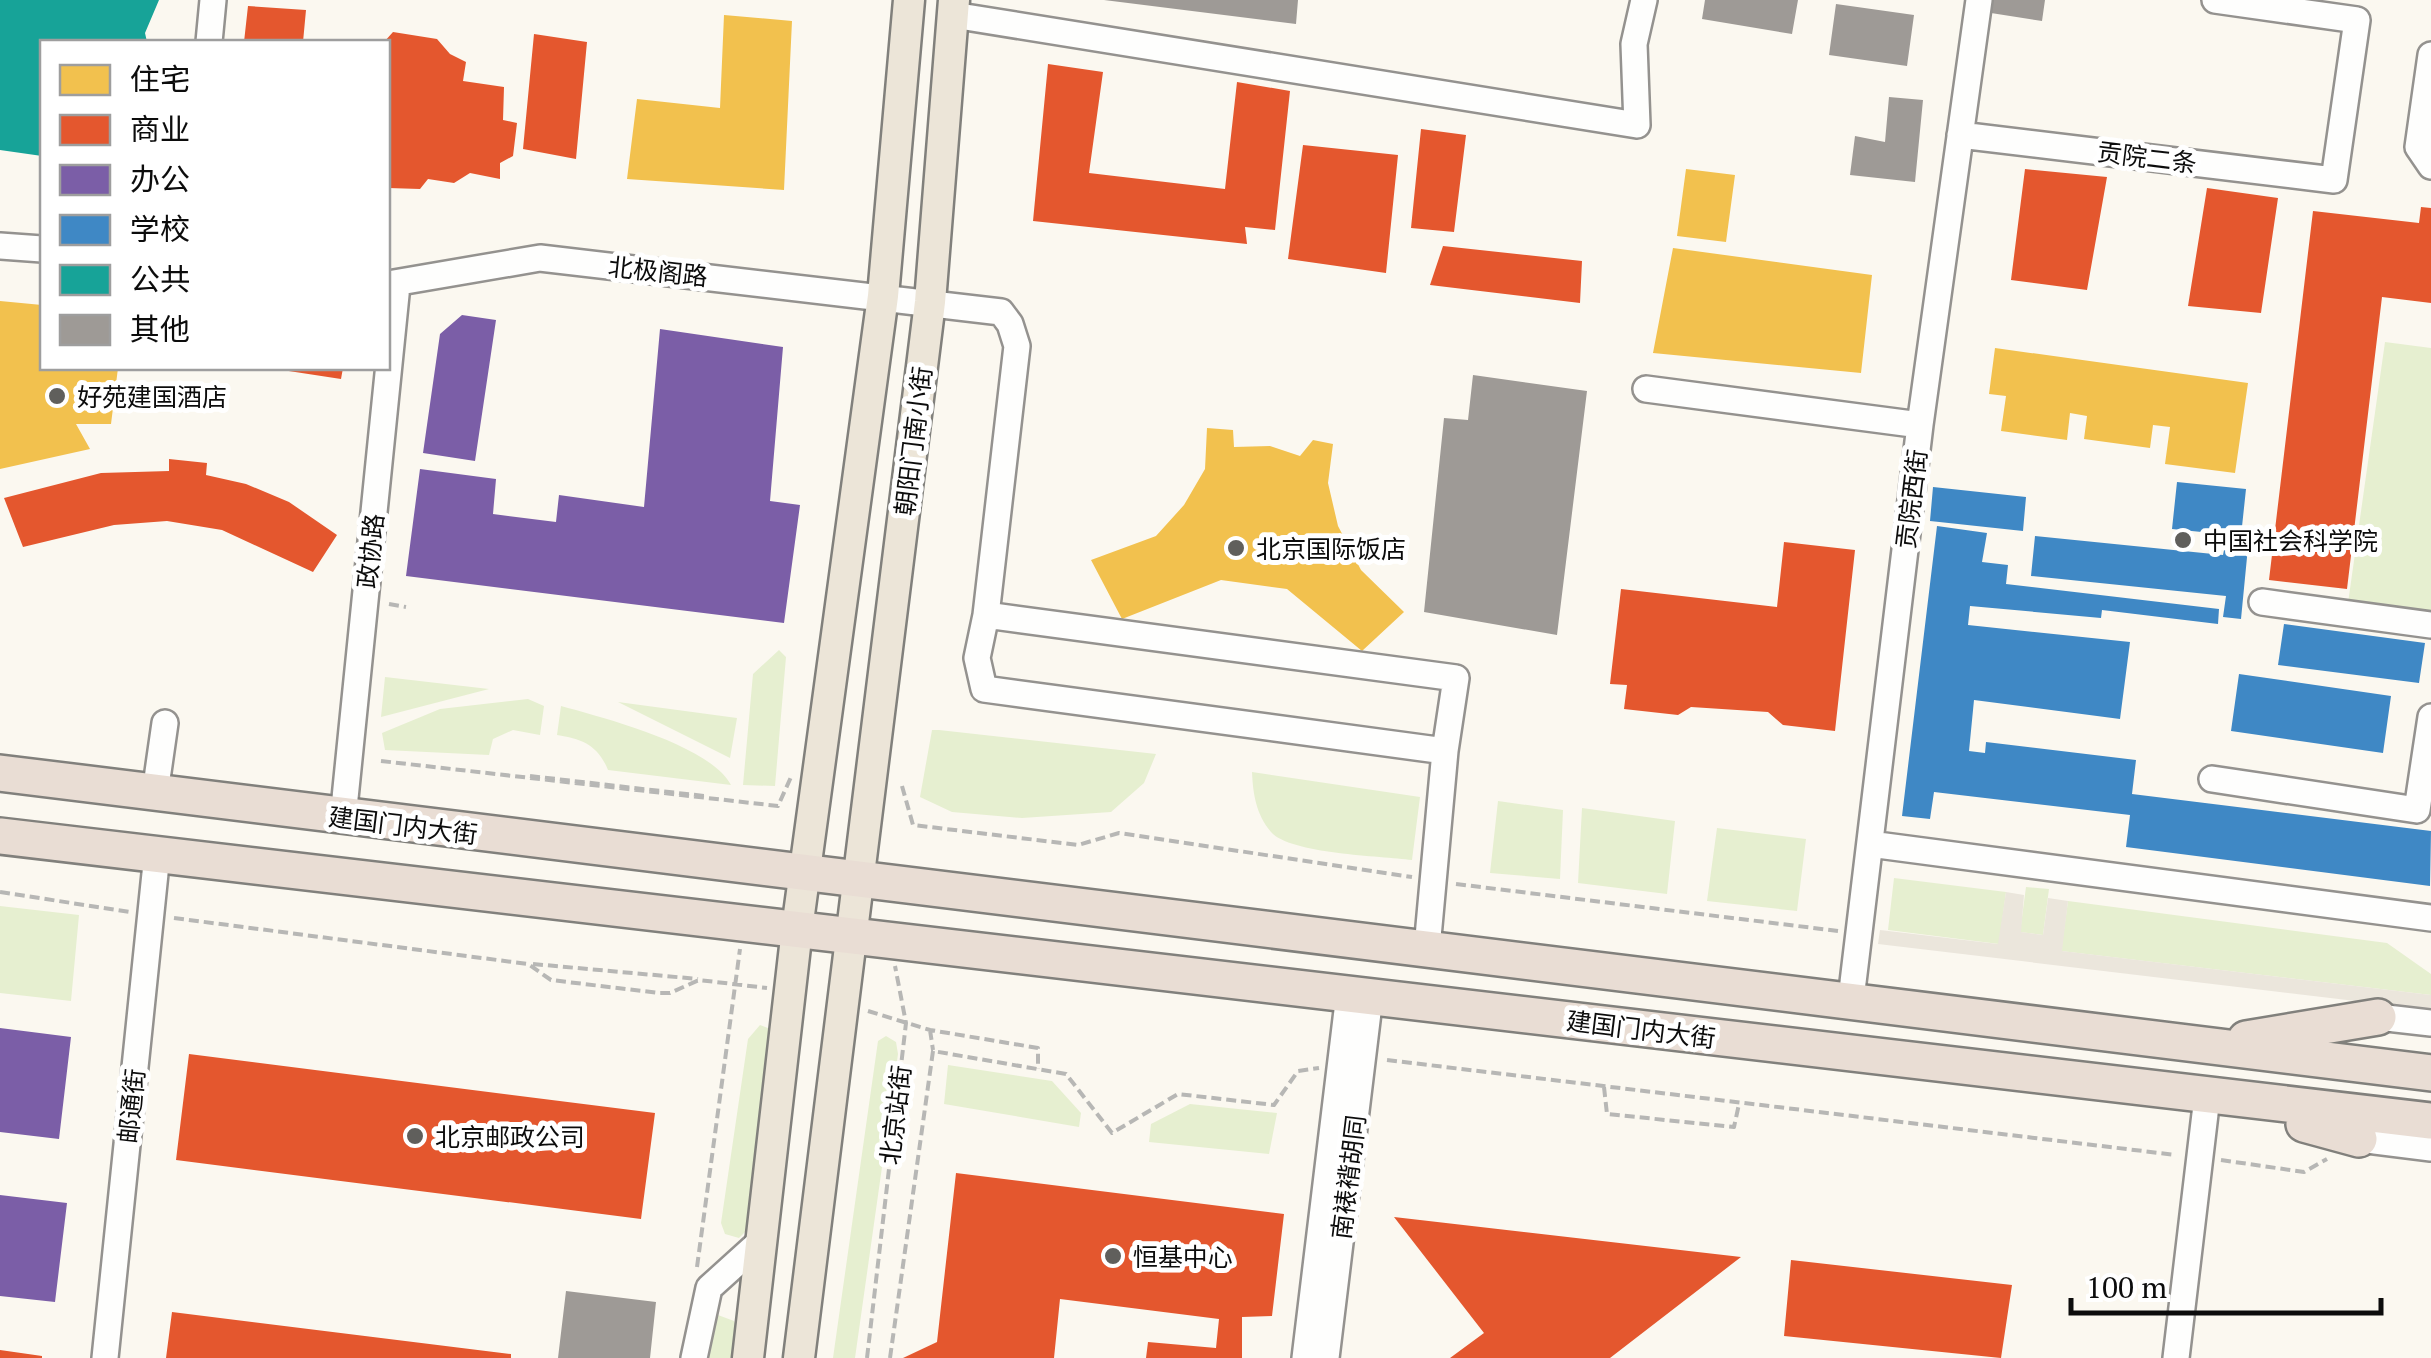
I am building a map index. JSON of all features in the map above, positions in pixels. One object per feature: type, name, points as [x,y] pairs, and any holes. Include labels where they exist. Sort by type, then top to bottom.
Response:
[{"type":"highway","name":"建国门内大街","points":[[0,773],[858,880]]},
{"type":"highway","points":[[0,836],[797,929]]},
{"type":"highway","points":[[858,880],[2431,1073]]},
{"type":"highway","name":"建国门内大街","points":[[797,929],[2431,1121]]},
{"type":"highway","points":[[2207,1046],[2378,1016]]},
{"type":"highway","points":[[2207,1097],[2358,1139]]},
{"type":"main road","name":"朝阳门南小街","points":[[797,929],[884,296],[909,0]]},
{"type":"main road","name":"朝阳门南小街","points":[[852,935],[930,302],[954,8]]},
{"type":"main road","points":[[748,1358],[797,929]]},
{"type":"main road","points":[[798,1358],[852,935]]},
{"type":"street","points":[[209,40],[213,0]]},
{"type":"street","points":[[954,8],[1637,124],[1634,44],[1644,0]]},
{"type":"street","name":"贡院西街","points":[[1851,999],[1920,425],[1979,0]]},
{"type":"street","name":"贡院二条","points":[[1960,134],[2334,180],[2357,20],[2216,0]]},
{"type":"street","points":[[2431,55],[2418,147],[2431,166]]},
{"type":"street","points":[[0,246],[40,249]]},
{"type":"street","name":"北极阁路","points":[[392,284],[540,258],[1001,312],[1010,324],[1017,346],[986,615]]},
{"type":"street","name":"政协路","points":[[343,818],[384,370]]},
{"type":"street","points":[[1646,390],[1920,425]]},
{"type":"street","points":[[2262,602],[2431,626]]},
{"type":"street","points":[[1427,948],[1445,752],[1456,678],[986,615],[977,658],[984,689],[1445,752]]},
{"type":"street","points":[[2212,779],[2417,810],[2431,716]]},
{"type":"street","points":[[155,794],[165,723]]},
{"type":"street","points":[[1870,844],[2431,918]]},
{"type":"street","name":"邮通街","points":[[106,1358],[157,854]]},
{"type":"street","points":[[1304,1358],[1360,995]]},
{"type":"street","points":[[2378,1016],[2431,1024]]},
{"type":"street","name":"南裱褙胡同","points":[[1326,1358],[1351,1060]]},
{"type":"street","points":[[2176,1358],[2207,1097]]},
{"type":"street","points":[[2358,1139],[2431,1148]]},
{"type":"street","points":[[694,1358],[710,1288],[762,1241]]},
{"type":"path","points":[[381,761],[778,806],[791,777]]},
{"type":"path","points":[[902,786],[914,825],[1078,845],[1119,833],[1433,881],[1838,931]]},
{"type":"path","points":[[0,892],[151,916],[528,964],[699,980]]},
{"type":"path","points":[[696,1275],[744,923]]},
{"type":"path","name":"北京站街","points":[[866,1358],[906,1022],[890,940]]},
{"type":"path","points":[[528,964],[551,980],[660,993]]},
{"type":"path","points":[[890,1358],[933,1051],[930,1030],[1038,1048],[1038,1069]]},
{"type":"path","points":[[933,1051],[1066,1074],[1112,1133],[1178,1094],[1274,1104],[1298,1072],[1351,1060],[2304,1172],[2358,1139]]},
{"type":"path","points":[[1604,1087],[1607,1114],[1734,1127],[1739,1104]]},
{"type":"green space","points":[[2385,342],[2431,348],[2431,613],[2348,603]]},
{"type":"green space","points":[[779,650],[786,657],[775,786],[743,785],[753,674]]},
{"type":"green space","points":[[385,677],[489,689],[381,717]]},
{"type":"green space","points":[[528,699],[544,706],[540,735],[513,730],[493,739],[489,755],[385,750],[382,733],[440,709]]},
{"type":"green space","points":[[618,702],[737,718],[730,758]]},
{"type":"green space","points":[[561,706],[679,746],[702,757],[731,785],[608,770],[588,745],[557,735]]},
{"type":"green space","points":[[932,730],[1156,754],[1144,783],[1111,812],[1022,818],[952,812],[920,797]]},
{"type":"green space","points":[[1252,772],[1420,797],[1412,860],[1316,849],[1281,839],[1271,832],[1259,811]]},
{"type":"green space","points":[[1498,801],[1563,810],[1560,879],[1490,873]]},
{"type":"green space","points":[[1582,808],[1675,821],[1667,894],[1578,883]]},
{"type":"green space","points":[[1717,828],[1806,839],[1797,911],[1707,901]]},
{"type":"green space","points":[[1894,878],[2006,892],[1999,944],[1888,930]]},
{"type":"green space","points":[[2026,887],[2049,889],[2043,935],[2020,932]]},
{"type":"green space","points":[[2068,901],[2387,943],[2431,974],[2431,995],[2061,951]]},
{"type":"green space","points":[[0,906],[79,915],[71,1001],[0,993]]},
{"type":"green space","points":[[760,1025],[773,1030],[774,1044],[747,1230],[739,1238],[725,1234],[721,1223],[748,1039]]},
{"type":"green space","points":[[886,1036],[896,1042],[898,1054],[855,1358],[833,1358],[878,1041]]},
{"type":"green space","points":[[948,1065],[1052,1081],[1081,1113],[1079,1127],[944,1104]]},
{"type":"green space","points":[[1190,1104],[1277,1113],[1269,1154],[1149,1142],[1151,1124]]},
{"type":"green space","points":[[718,1315],[734,1321],[739,1332],[736,1358],[705,1358],[708,1333]]},
{"type":"shaded area","points":[[2006,892],[2024,895],[2021,932],[2043,935],[2048,898],[2068,901],[2062,951],[2431,995],[2431,1010],[1878,944],[1880,930],[1998,944]]},
{"type":"building: 住宅","points":[[724,15],[792,21],[784,190],[627,179],[637,99],[720,108]]},
{"type":"building: 住宅","points":[[1686,169],[1735,175],[1726,242],[1677,236]]},
{"type":"building: 住宅","points":[[1673,248],[1872,275],[1861,373],[1653,353]]},
{"type":"building: 住宅","name":"好苑建国酒店","points":[[0,301],[40,305],[40,370],[118,370],[111,424],[76,424],[90,449],[0,469]]},
{"type":"building: 住宅","points":[[1995,348],[2248,383],[2235,473],[2165,464],[2170,427],[2153,425],[2150,448],[2084,439],[2087,416],[2070,413],[2067,440],[2001,431],[2006,396],[1989,394]]},
{"type":"building: 住宅","name":"北京国际饭店","points":[[1207,428],[1233,430],[1234,447],[1270,446],[1300,456],[1313,440],[1333,444],[1328,483],[1338,526],[1361,570],[1404,612],[1362,651],[1287,589],[1221,580],[1122,619],[1091,560],[1156,536],[1184,505],[1205,469]]},
{"type":"building: 商业","points":[[248,6],[306,10],[303,40],[244,40]]},
{"type":"building: 商业","points":[[393,32],[437,39],[450,54],[466,62],[463,81],[504,87],[503,120],[517,123],[513,156],[500,163],[500,179],[470,173],[454,183],[428,179],[420,189],[390,188],[390,40],[386,40]]},
{"type":"building: 商业","points":[[534,34],[587,42],[576,159],[523,149]]},
{"type":"building: 商业","points":[[1048,64],[1103,72],[1089,173],[1225,189],[1237,82],[1290,91],[1275,230],[1245,227],[1247,244],[1033,221]]},
{"type":"building: 商业","points":[[1421,129],[1466,135],[1454,232],[1411,228]]},
{"type":"building: 商业","points":[[1303,145],[1398,155],[1386,273],[1288,259]]},
{"type":"building: 商业","points":[[2025,169],[2107,177],[2087,290],[2011,280]]},
{"type":"building: 商业","points":[[2207,188],[2278,198],[2261,313],[2188,306]]},
{"type":"building: 商业","points":[[2421,207],[2431,208],[2431,303],[2382,297],[2347,589],[2269,580],[2313,211],[2419,223]]},
{"type":"building: 商业","points":[[1443,246],[1582,261],[1580,303],[1430,285]]},
{"type":"building: 商业","points":[[282,370],[343,370],[341,379]]},
{"type":"building: 商业","points":[[169,459],[207,463],[206,475],[246,484],[289,502],[337,535],[313,572],[222,530],[167,521],[114,525],[23,547],[4,498],[101,473],[169,471]]},
{"type":"building: 商业","points":[[1784,542],[1855,550],[1835,731],[1783,725],[1768,712],[1691,707],[1678,715],[1624,709],[1627,685],[1610,684],[1621,589],[1777,607]]},
{"type":"building: 商业","name":"北京邮政公司","points":[[189,1054],[655,1113],[641,1219],[176,1160]]},
{"type":"building: 商业","name":"恒基中心","points":[[956,1173],[1284,1214],[1272,1316],[1242,1317],[1242,1358],[1146,1358],[1148,1342],[1216,1348],[1219,1319],[1060,1299],[1054,1358],[903,1358],[937,1342]]},
{"type":"building: 商业","points":[[1394,1217],[1741,1257],[1610,1358],[1450,1358],[1484,1333]]},
{"type":"building: 商业","points":[[1791,1260],[2012,1285],[2001,1358],[1784,1336]]},
{"type":"building: 商业","points":[[172,1312],[511,1354],[511,1358],[166,1358]]},
{"type":"building: 商业","points":[[0,1350],[42,1356],[42,1358],[0,1358]]},
{"type":"building: 办公","points":[[462,315],[496,320],[475,461],[423,453],[440,334]]},
{"type":"building: 办公","points":[[660,329],[783,347],[770,501],[800,505],[784,623],[406,576],[420,469],[496,479],[493,514],[556,522],[559,495],[644,507]]},
{"type":"building: 办公","points":[[0,1028],[71,1037],[59,1139],[0,1132]]},
{"type":"building: 办公","points":[[0,1195],[67,1203],[55,1302],[0,1296]]},
{"type":"building: 学校","points":[[2177,482],[2246,489],[2241,536],[2172,529]]},
{"type":"building: 学校","points":[[1933,487],[2026,497],[2023,531],[1930,521]]},
{"type":"building: 学校","points":[[1937,526],[1987,533],[1982,562],[2008,565],[2006,584],[2219,609],[2218,624],[2102,610],[2101,618],[1970,606],[1968,625],[2130,642],[2120,719],[1974,700],[1969,751],[1985,753],[1986,742],[2136,760],[2132,794],[2431,831],[2430,886],[2126,847],[2130,815],[1934,792],[1930,819],[1902,816]]},
{"type":"building: 学校","points":[[2035,536],[2223,555],[2225,545],[2248,547],[2241,619],[2223,617],[2226,596],[2031,576]]},
{"type":"building: 学校","points":[[2284,624],[2425,643],[2419,683],[2278,665]]},
{"type":"building: 学校","points":[[2239,674],[2391,696],[2383,753],[2231,731]]},
{"type":"building: 公共","points":[[0,0],[159,0],[145,33],[147,40],[40,40],[40,156],[0,150]]},
{"type":"building: 其他","points":[[1104,0],[1298,0],[1296,24]]},
{"type":"building: 其他","points":[[1705,0],[1798,0],[1792,34],[1702,19]]},
{"type":"building: 其他","points":[[1993,0],[2045,0],[2042,21],[1991,13]]},
{"type":"building: 其他","points":[[1836,4],[1914,15],[1907,66],[1829,55]]},
{"type":"building: 其他","points":[[1889,97],[1923,100],[1915,182],[1850,175],[1855,136],[1885,142]]},
{"type":"building: 其他","points":[[1473,375],[1587,391],[1557,635],[1424,612],[1444,418],[1468,420]]},
{"type":"building: 其他","points":[[566,1291],[656,1302],[650,1358],[558,1358]]},
{"type":"place","name":"好苑建国酒店","points":[[57,396]]},
{"type":"place","name":"中国社会科学院","points":[[2183,540]]},
{"type":"place","name":"北京国际饭店","points":[[1236,548]]},
{"type":"place","name":"北京邮政公司","points":[[415,1136]]},
{"type":"place","name":"恒基中心","points":[[1113,1256]]}]
